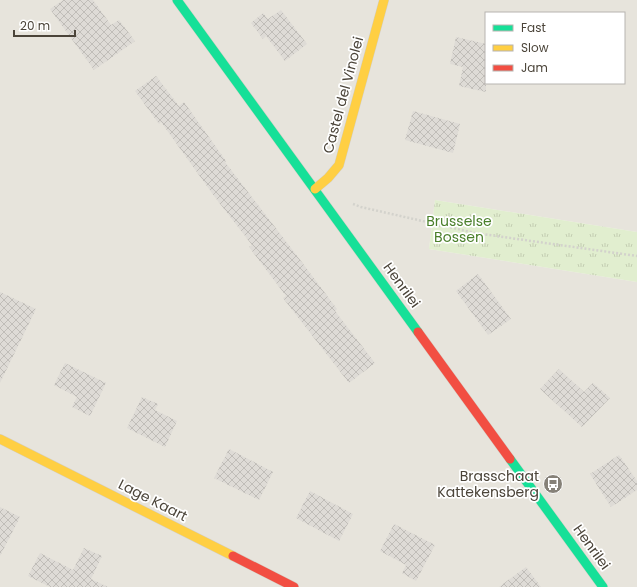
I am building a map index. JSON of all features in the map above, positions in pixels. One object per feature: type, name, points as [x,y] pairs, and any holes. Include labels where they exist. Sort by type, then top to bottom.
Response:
[{"type":"street","name":"Henrilei","points":[[177,0],[603,587]]},
{"type":"street","name":"Castel del Vinolei","points":[[314,189],[328,178],[339,165],[384,0]]},
{"type":"street","name":"Lage Kaart","points":[[0,439],[294,587]]},
{"type":"path","points":[[348,202],[361,207],[475,233],[637,256]]},
{"type":"shaded area","points":[[0,0],[637,0],[637,232],[435,200],[429,249],[637,282],[637,587],[0,587]]},
{"type":"green space","name":"Brusselse Bossen","points":[[435,200],[637,232],[637,282],[429,249]]},
{"type":"building","points":[[63,0],[93,0],[111,25],[119,20],[135,41],[94,70],[50,9]]},
{"type":"building","points":[[281,10],[307,44],[285,61],[266,36],[263,39],[251,23],[263,13],[268,19]]},
{"type":"building","points":[[456,37],[485,44],[486,92],[459,86],[463,67],[450,64]]},
{"type":"building","points":[[156,76],[179,106],[184,102],[226,161],[225,162],[337,309],[335,311],[375,363],[349,383],[283,298],[286,296],[249,247],[252,245],[214,196],[161,122],[159,124],[135,91]]},
{"type":"building","points":[[413,111],[460,124],[453,153],[405,140]]},
{"type":"building","points":[[478,274],[511,319],[488,335],[456,291]]},
{"type":"building","points":[[0,292],[36,309],[0,383]]},
{"type":"building","points":[[65,363],[106,383],[90,416],[72,407],[77,397],[54,385]]},
{"type":"building","points":[[559,369],[584,392],[593,383],[610,398],[582,427],[540,389]]},
{"type":"building","points":[[142,397],[158,404],[155,410],[177,421],[165,447],[127,428]]},
{"type":"building","points":[[229,449],[273,472],[259,500],[214,478]]},
{"type":"building","points":[[619,455],[637,481],[637,490],[611,507],[590,474]]},
{"type":"building","points":[[310,491],[353,514],[339,541],[296,518]]},
{"type":"building","points":[[0,507],[20,517],[0,556]]},
{"type":"building","points":[[394,524],[435,545],[416,581],[402,573],[406,565],[380,551]]},
{"type":"building","points":[[84,548],[102,556],[91,579],[108,587],[50,587],[28,576],[40,553],[73,570]]},
{"type":"building","points":[[526,567],[541,587],[499,587]]},
{"type":"traffic: fast","points":[[177,0],[418,332]]},
{"type":"traffic: fast","points":[[510,459],[603,587]]},
{"type":"traffic: slow","points":[[315,189],[328,178],[339,165],[384,0]]},
{"type":"traffic: slow","points":[[0,439],[233,556]]},
{"type":"traffic: jam","points":[[418,332],[510,459]]},
{"type":"traffic: jam","points":[[233,556],[294,587]]},
{"type":"place","name":"Brasschaat Kattekensberg","points":[[553,484]]}]
